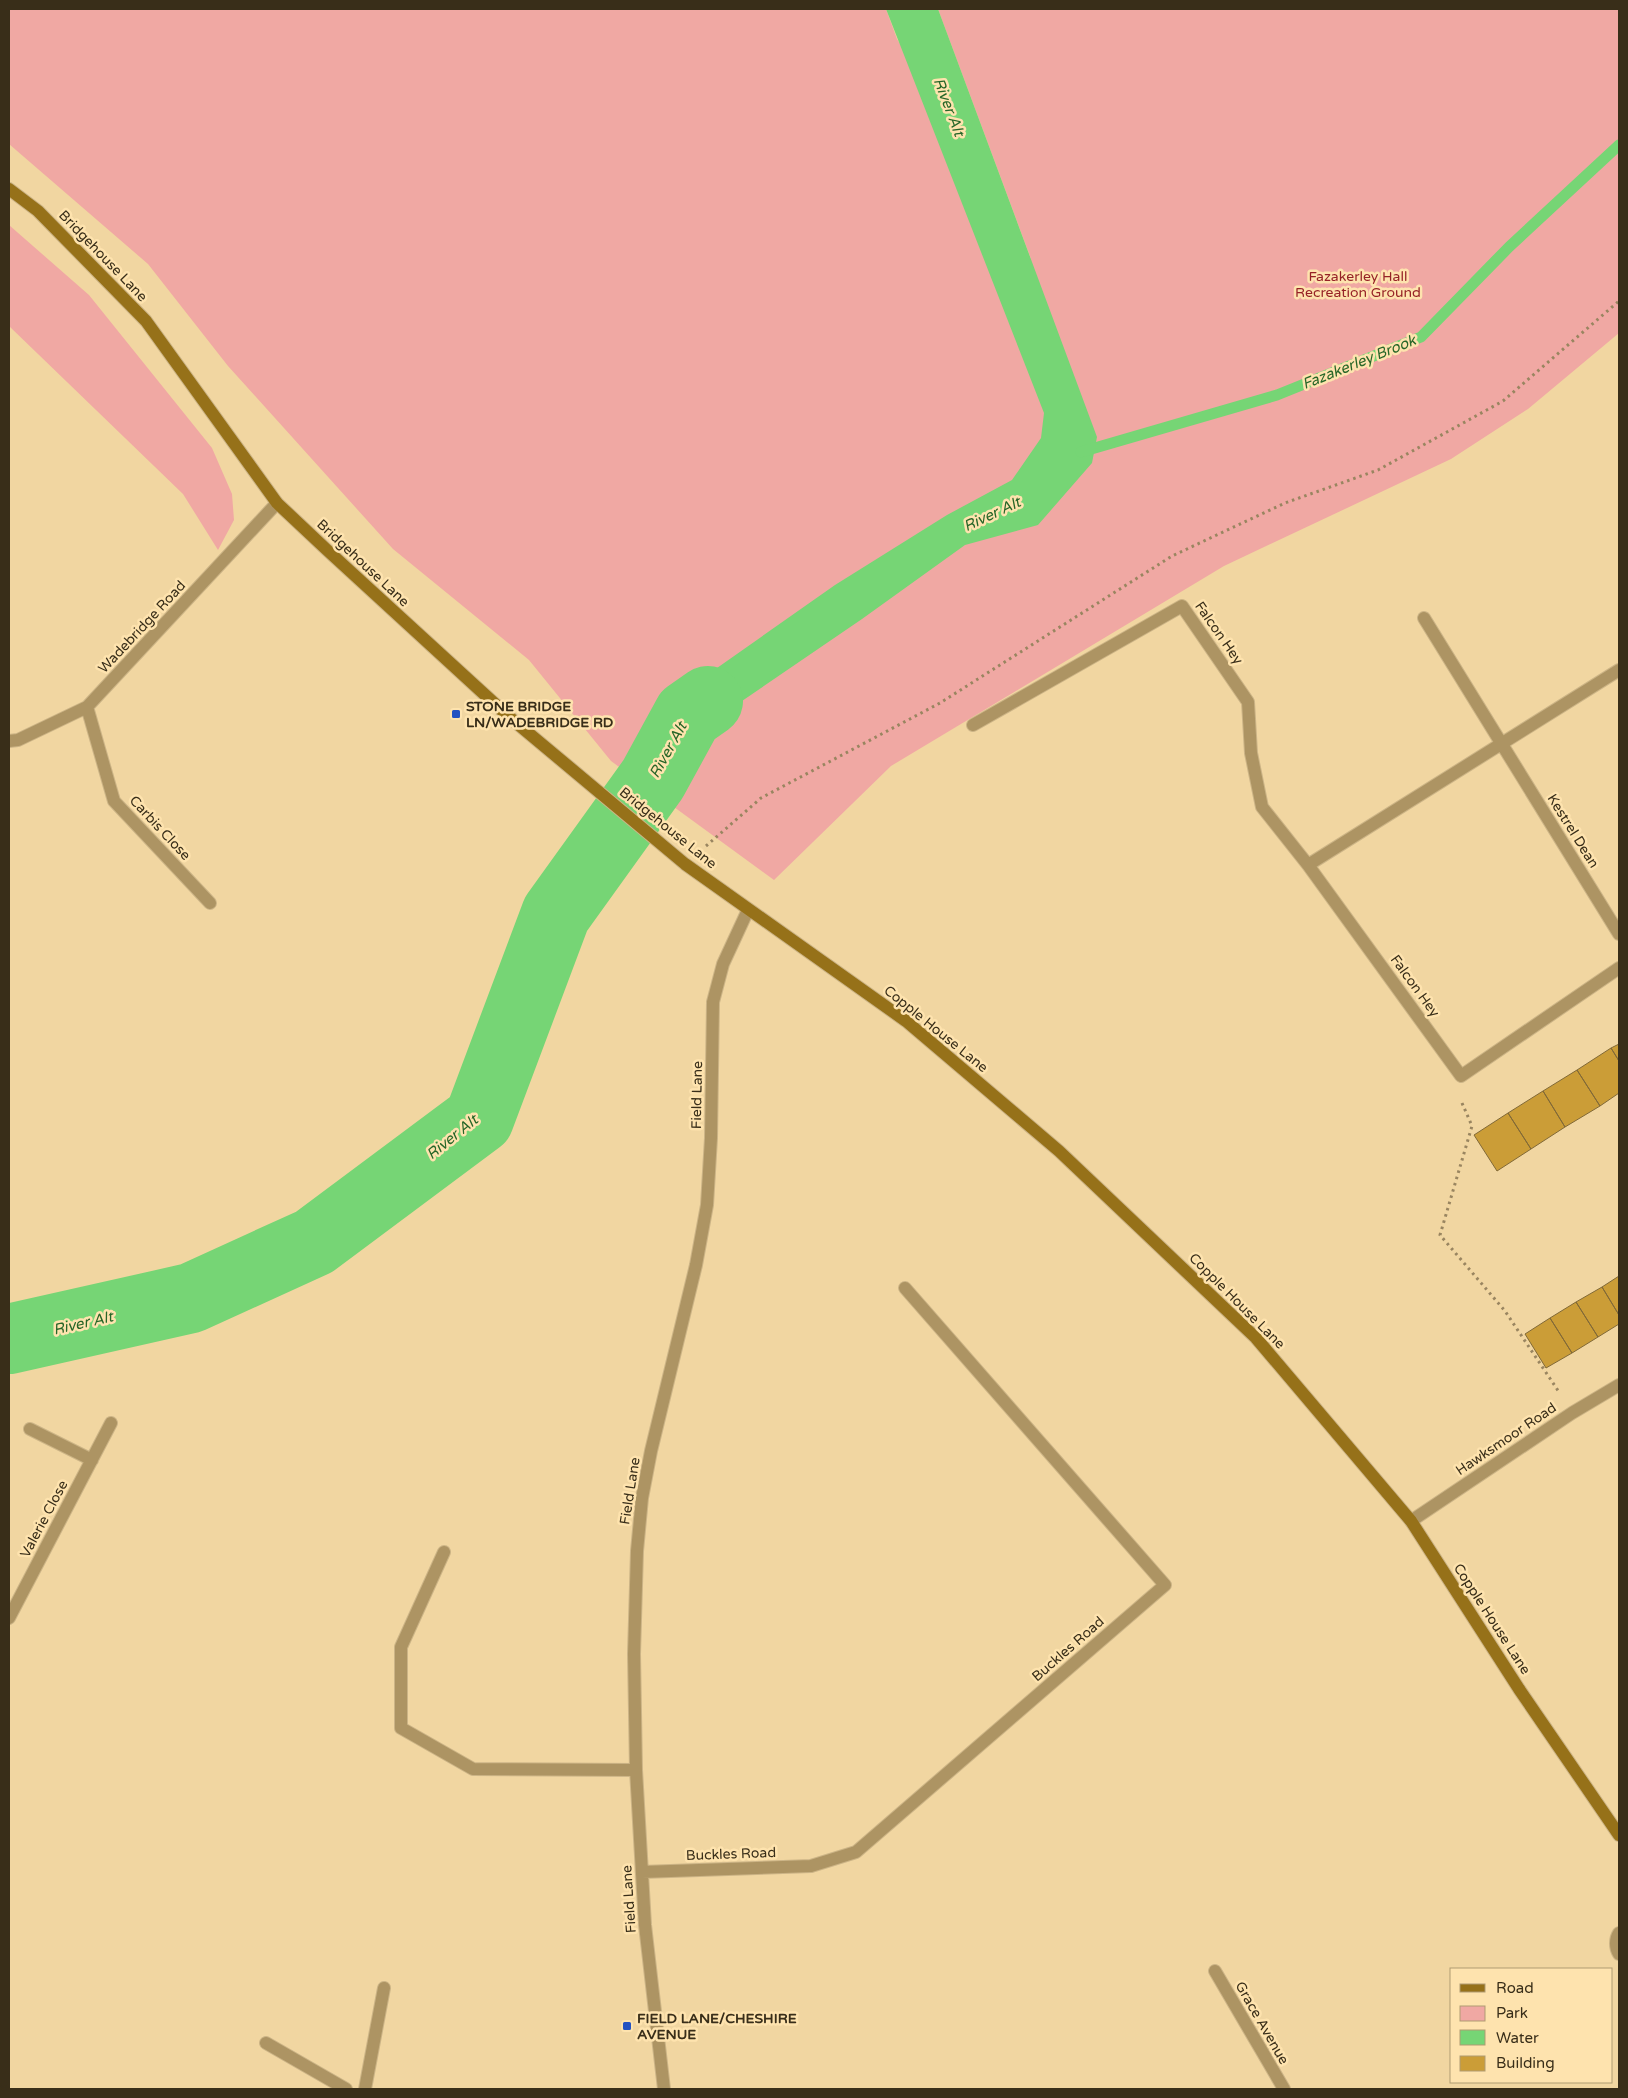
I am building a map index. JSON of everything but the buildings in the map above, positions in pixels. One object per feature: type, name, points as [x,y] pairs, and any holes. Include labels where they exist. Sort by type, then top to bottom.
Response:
[{"type":"street","name":"Bridgehouse Lane","points":[[9,189],[38,211],[146,321],[277,504],[508,715],[686,864],[748,910]]},
{"type":"street","name":"Wadebridge Road","points":[[9,741],[18,740],[87,707],[277,504]]},
{"type":"street","name":"Falcon Hey","points":[[974,725],[1182,606],[1248,702],[1251,753],[1262,807],[1308,865],[1461,1076]]},
{"type":"street","points":[[1424,618],[1501,744]]},
{"type":"street","points":[[1308,865],[1619,670]]},
{"type":"street","name":"Carbis Close","points":[[87,707],[114,802],[210,903]]},
{"type":"street","name":"Kestrel Dean","points":[[1501,744],[1619,934]]},
{"type":"street","name":"Copple House Lane","points":[[748,910],[906,1021],[1060,1151],[1256,1338],[1411,1521],[1518,1689],[1619,1835]]},
{"type":"street","name":"Field Lane","points":[[664,2089],[645,1925],[636,1770],[634,1654],[637,1551],[642,1498],[651,1451],[696,1265],[707,1204],[711,1138],[713,1002],[722,964],[748,910]]},
{"type":"street","points":[[1461,1076],[1619,968]]},
{"type":"street","name":"Buckles Road","points":[[642,1872],[811,1866],[856,1852],[1165,1585],[905,1288]]},
{"type":"street","name":"Hawksmoor Road","points":[[1411,1521],[1619,1385]]},
{"type":"street","name":"Valerie Close","points":[[9,1618],[111,1423]]},
{"type":"street","points":[[30,1428],[92,1460]]},
{"type":"street","points":[[444,1552],[401,1647],[401,1728],[473,1769],[636,1770]]},
{"type":"street","points":[[1619,1933],[1616,1937],[1619,1954]]},
{"type":"street","name":"Grace Avenue","points":[[1215,1971],[1284,2089]]},
{"type":"street","points":[[365,2089],[384,1988]]},
{"type":"street","points":[[266,2043],[346,2089]]},
{"type":"path","points":[[686,864],[761,798],[940,703],[1172,556],[1285,503],[1378,470],[1502,401],[1619,301]]},
{"type":"path","points":[[1461,1076],[1459,1095],[1472,1126],[1440,1235],[1505,1311],[1572,1414]]},
{"type":"green space","name":"Fazakerley Hall Recreation Ground","points":[[9,9],[886,9],[897,39],[1031,259],[938,9],[1619,9],[1619,333],[1528,409],[1451,459],[1224,566],[891,766],[774,880],[611,761],[529,660],[393,549],[228,366],[148,264],[9,144]]},
{"type":"green space","points":[[9,225],[89,295],[212,448],[232,494],[234,520],[218,550],[183,494],[9,326]]},
{"type":"water","points":[[886,9],[938,9],[1097,437],[1092,463],[1038,525],[965,545],[862,619],[701,729],[664,787],[634,766],[670,701],[835,585],[947,515],[1012,480],[1041,438],[1044,413]]},
{"type":"waterway","name":"Fazakerley Brook","points":[[1081,452],[1277,395],[1421,337],[1509,247],[1619,145]]},
{"type":"waterway","name":"River Alt","points":[[9,1339],[191,1298],[314,1242],[479,1119],[556,914],[653,779],[688,715],[708,701]]},
{"type":"place","name":"STONE BRIDGE LN/WADEBRIDGE RD","points":[[456,714]]},
{"type":"place","name":"FIELD LANE/CHESHIRE AVENUE","points":[[627,2026]]}]
